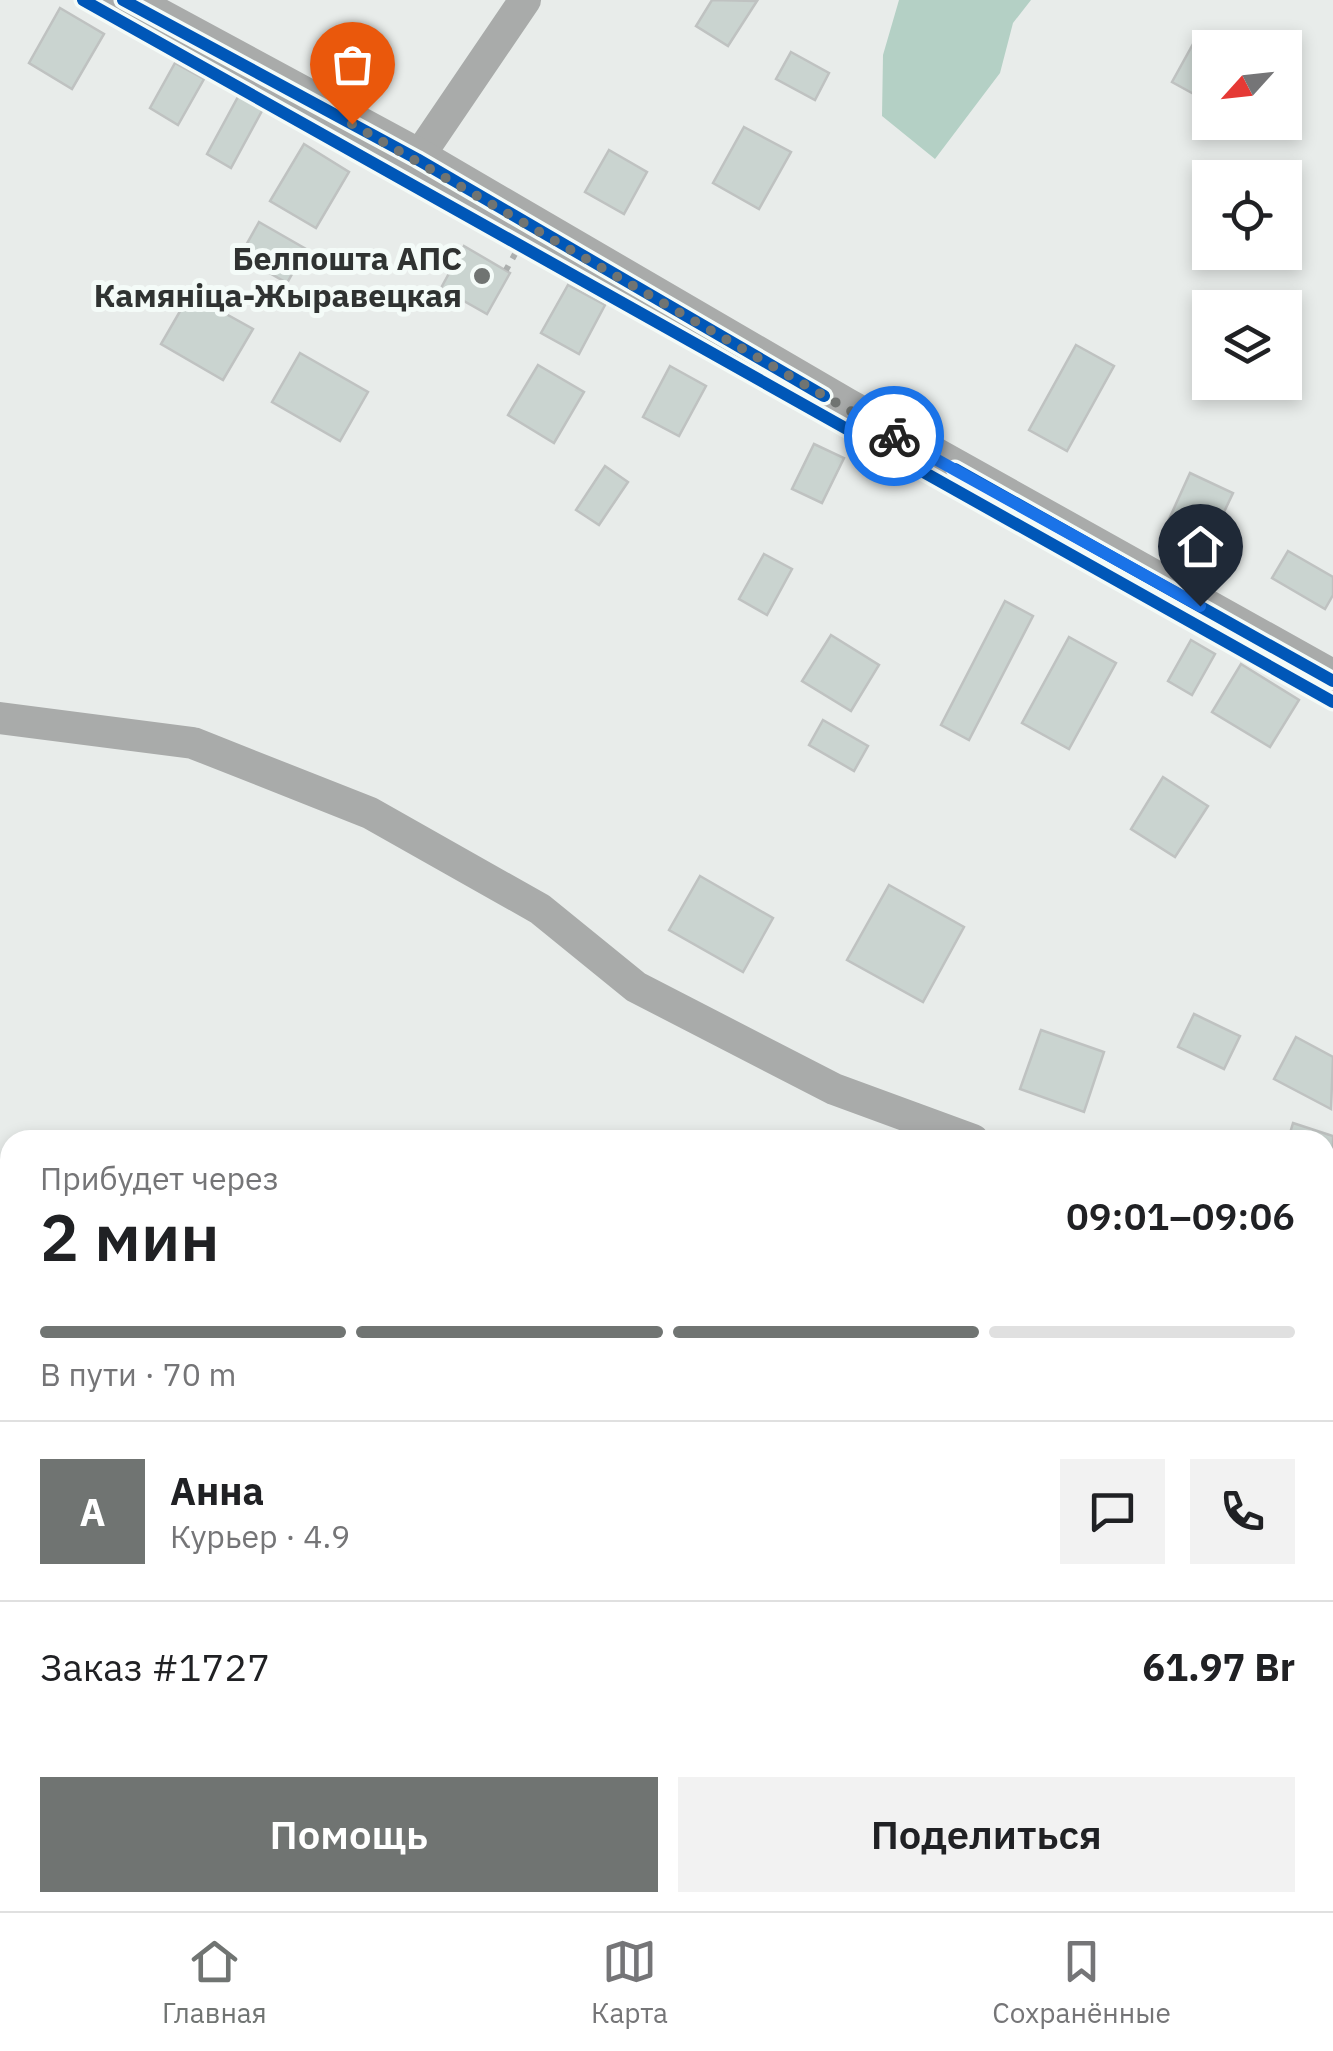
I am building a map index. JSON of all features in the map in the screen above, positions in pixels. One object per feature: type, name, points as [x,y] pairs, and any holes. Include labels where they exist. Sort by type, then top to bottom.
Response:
[{"type":"street","points":[[123,0],[417,159],[844,408],[1333,681]]},
{"type":"street","points":[[417,159],[525,0]]},
{"type":"street","points":[[0,718],[193,744],[370,813],[540,909],[636,987],[834,1088],[946,1130]]},
{"type":"green space","points":[[899,0],[1031,0],[1013,23],[1000,73],[935,159],[882,116],[883,55]]},
{"type":"building","points":[[712,0],[757,1],[728,46],[696,26]]},
{"type":"building","points":[[60,8],[104,34],[72,89],[29,63]]},
{"type":"building","points":[[1192,46],[1192,93],[1172,82]]},
{"type":"building","points":[[791,52],[829,73],[815,100],[776,79]]},
{"type":"building","points":[[175,63],[204,79],[178,125],[150,108]]},
{"type":"building","points":[[239,95],[263,109],[231,168],[207,154]]},
{"type":"building","points":[[744,127],[791,152],[759,209],[713,183]]},
{"type":"building","points":[[304,144],[349,172],[316,228],[270,201]]},
{"type":"building","points":[[609,150],[647,172],[624,214],[585,192]]},
{"type":"building","points":[[259,222],[306,249],[287,283],[240,256]]},
{"type":"building","points":[[464,246],[510,273],[487,314],[441,288]]},
{"type":"building","points":[[568,285],[605,305],[579,354],[541,333]]},
{"type":"building","points":[[190,294],[253,329],[223,380],[161,344]]},
{"type":"building","points":[[1076,345],[1114,366],[1067,451],[1029,430]]},
{"type":"building","points":[[300,353],[368,392],[340,441],[272,402]]},
{"type":"building","points":[[538,365],[584,392],[554,443],[508,415]]},
{"type":"building","points":[[670,366],[706,386],[679,436],[643,417]]},
{"type":"building","points":[[814,444],[844,458],[822,503],[792,489]]},
{"type":"building","points":[[605,466],[628,482],[599,525],[576,510]]},
{"type":"building","points":[[1190,473],[1233,493],[1207,548],[1165,528]]},
{"type":"building","points":[[1288,551],[1333,577],[1333,595],[1325,609],[1272,578]]},
{"type":"building","points":[[764,554],[792,569],[767,615],[739,599]]},
{"type":"building","points":[[1005,601],[1033,616],[969,740],[941,725]]},
{"type":"building","points":[[831,635],[879,665],[851,711],[802,681]]},
{"type":"building","points":[[1069,637],[1116,663],[1069,749],[1022,723]]},
{"type":"building","points":[[1191,640],[1215,654],[1192,695],[1168,681]]},
{"type":"building","points":[[1241,664],[1299,700],[1270,747],[1212,712]]},
{"type":"building","points":[[823,720],[868,746],[854,771],[809,745]]},
{"type":"building","points":[[1163,777],[1208,806],[1175,857],[1131,829]]},
{"type":"building","points":[[700,876],[773,918],[743,972],[669,930]]},
{"type":"building","points":[[889,885],[964,927],[923,1002],[847,960]]},
{"type":"building","points":[[1194,1014],[1240,1036],[1224,1069],[1178,1047]]},
{"type":"building","points":[[1041,1030],[1104,1052],[1084,1112],[1020,1089]]},
{"type":"building","points":[[1296,1037],[1333,1057],[1331,1109],[1274,1079]]},
{"type":"building","points":[[1293,1123],[1315,1130],[1291,1130]]},
{"type":"cycle path","points":[[83,0],[1333,702]]},
{"type":"cycle path","points":[[123,0],[417,159],[824,396]]},
{"type":"cycle path","points":[[955,469],[1333,681]]},
{"type":"way so far","points":[[352,124],[894,436]]},
{"type":"place","name":"Белпошта АПС Камяніца-Жыравецкая","points":[[482,276]]},
{"type":"route","points":[[894,436],[1200,606]]}]
